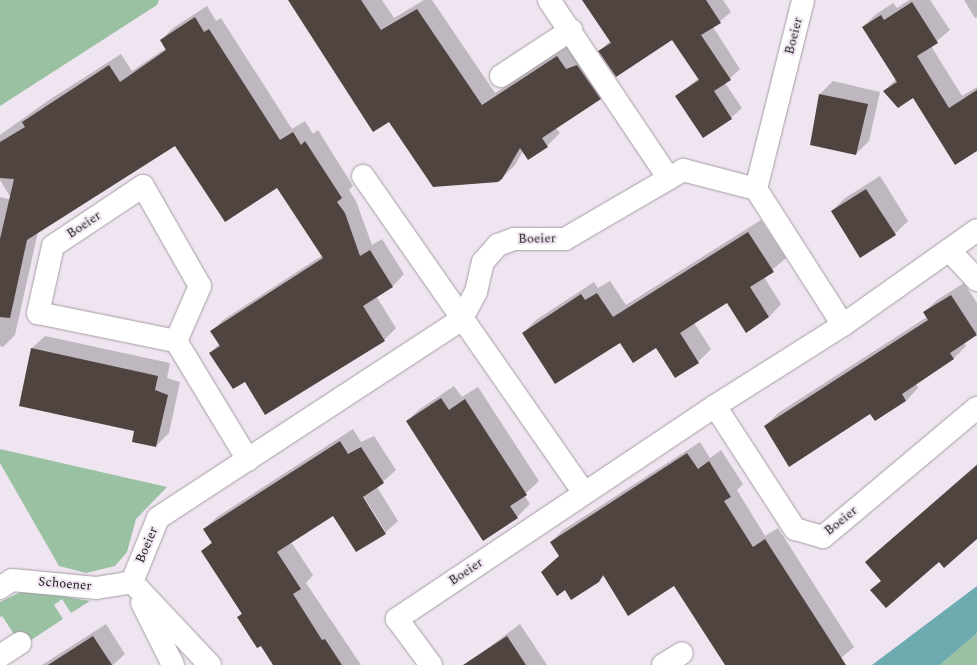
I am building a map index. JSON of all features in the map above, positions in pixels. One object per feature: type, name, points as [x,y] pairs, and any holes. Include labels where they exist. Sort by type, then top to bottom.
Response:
[{"type":"street","points":[[549,0],[668,177]]},
{"type":"street","name":"Boeier","points":[[132,582],[158,518],[462,320],[476,292],[483,262],[498,245],[514,239],[565,239],[668,177],[683,170],[756,189],[803,0]]},
{"type":"street","points":[[501,76],[570,30]]},
{"type":"street","points":[[362,176],[584,493]]},
{"type":"street","name":"Boeier","points":[[143,186],[200,286],[176,341],[38,314],[53,246],[143,186]]},
{"type":"street","points":[[756,189],[843,325]]},
{"type":"street","name":"Boeier","points":[[430,665],[397,619],[715,406],[843,325],[977,230]]},
{"type":"street","points":[[949,250],[977,280]]},
{"type":"street","points":[[176,341],[248,460]]},
{"type":"street","name":"Boeier","points":[[715,406],[795,529],[823,537],[977,408]]},
{"type":"street","name":"Schoener","points":[[0,588],[12,580],[96,588],[132,582]]},
{"type":"street","points":[[132,582],[173,665]]},
{"type":"street","points":[[132,582],[210,665]]},
{"type":"street","points":[[0,656],[20,643]]},
{"type":"street","points":[[663,665],[682,653]]},
{"type":"green space","points":[[0,0],[159,0],[157,5],[0,106]]},
{"type":"green space","points":[[0,449],[167,487],[136,519],[127,552],[115,566],[86,573],[59,566],[0,463]]},
{"type":"green space","points":[[35,591],[90,601],[71,613],[62,599],[54,605],[63,619],[22,646],[2,616],[0,617],[0,602],[21,592]]},
{"type":"green space","points":[[977,633],[977,665],[940,665]]},
{"type":"water","points":[[977,586],[977,633],[940,665],[872,665]]},
{"type":"building","points":[[288,0],[361,0],[381,30],[417,9],[482,105],[557,56],[566,69],[577,65],[601,99],[542,138],[548,147],[528,160],[520,148],[502,179],[498,182],[433,187],[389,122],[373,132]]},
{"type":"building","points":[[582,0],[706,0],[721,23],[701,35],[731,80],[714,91],[732,119],[703,138],[675,96],[699,80],[672,40],[616,77],[598,51],[611,43]]},
{"type":"building","points":[[912,2],[938,43],[917,56],[949,108],[977,90],[977,151],[955,165],[913,98],[898,108],[883,91],[897,82],[862,27],[881,15],[884,20]]},
{"type":"building","points":[[195,17],[204,32],[209,29],[280,140],[293,132],[301,145],[305,141],[342,198],[337,202],[345,213],[360,256],[370,250],[393,287],[363,306],[385,341],[265,415],[245,382],[233,389],[209,353],[220,346],[210,331],[323,258],[277,188],[225,222],[175,146],[27,240],[10,318],[0,317],[0,239],[14,179],[0,178],[0,142],[25,127],[22,122],[109,65],[120,82],[166,50],[160,40]]},
{"type":"building","points":[[819,94],[868,104],[856,155],[810,145]]},
{"type":"building","points":[[866,189],[896,235],[860,258],[831,211]]},
{"type":"building","points":[[748,232],[774,272],[750,287],[769,317],[746,333],[727,303],[703,318],[680,333],[699,363],[675,378],[656,348],[633,363],[620,343],[555,384],[522,333],[581,294],[585,300],[597,293],[613,317]]},
{"type":"building","points":[[951,295],[977,335],[950,353],[954,359],[902,394],[906,401],[875,421],[870,414],[789,467],[764,426],[928,320],[923,312]]},
{"type":"building","points":[[31,348],[158,376],[155,390],[168,395],[156,447],[132,442],[134,431],[19,406]]},
{"type":"building","points":[[441,398],[449,410],[465,399],[527,495],[510,506],[518,518],[483,541],[406,421]]},
{"type":"building","points":[[340,441],[348,454],[361,447],[384,483],[363,497],[386,534],[356,552],[333,516],[277,552],[301,589],[293,594],[322,640],[325,639],[342,665],[273,665],[261,646],[257,648],[237,617],[242,614],[201,551],[212,543],[203,529]]},
{"type":"building","points":[[687,453],[698,469],[709,461],[731,497],[724,501],[753,547],[765,539],[846,665],[725,665],[674,586],[628,616],[603,575],[599,582],[571,600],[565,590],[557,596],[541,572],[559,556],[550,542]]},
{"type":"building","points":[[977,465],[977,539],[944,568],[939,562],[886,608],[870,590],[881,581],[865,562]]},
{"type":"building","points":[[93,636],[112,665],[48,665]]},
{"type":"building","points":[[507,636],[526,665],[463,665]]}]
